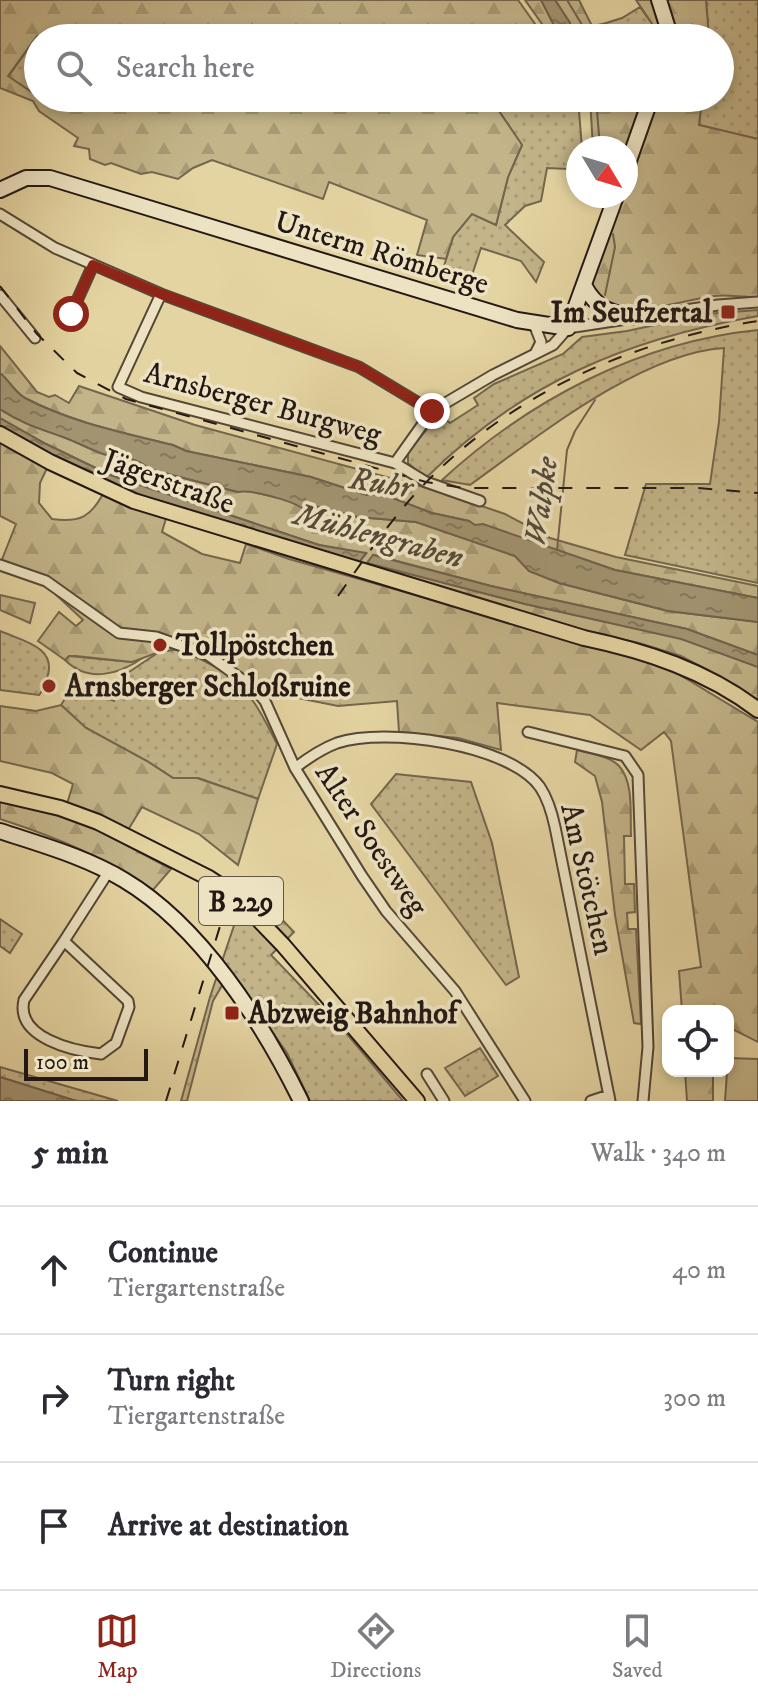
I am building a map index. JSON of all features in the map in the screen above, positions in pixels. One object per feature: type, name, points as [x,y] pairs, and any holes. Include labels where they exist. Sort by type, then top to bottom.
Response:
[{"type":"main road","points":[[659,0],[667,24]]},
{"type":"main road","points":[[638,136],[646,112]]},
{"type":"main road","name":"Unterm Römberge","points":[[0,190],[26,178],[50,178],[534,324],[568,328]]},
{"type":"main road","points":[[568,328],[612,208]]},
{"type":"main road","points":[[584,285],[601,308],[614,314],[637,317]]},
{"type":"main road","name":"Jägerstraße","points":[[0,434],[50,462],[134,501],[584,638],[637,649],[714,682],[758,710]]},
{"type":"main road","name":"B 229","points":[[0,794],[60,808],[98,822],[209,878],[235,895],[283,945],[417,1101]]},
{"type":"main road","points":[[0,831],[84,859],[109,871],[160,906],[214,964],[263,1028],[301,1101]]},
{"type":"street","points":[[0,214],[55,248],[161,294],[359,367],[432,411],[553,345],[568,328]]},
{"type":"street","points":[[71,314],[93,265]]},
{"type":"street","name":"Arnsberger Burgweg","points":[[161,294],[118,387],[141,397],[395,463],[426,482],[480,501]]},
{"type":"street","points":[[0,295],[35,338]]},
{"type":"street","name":"Unterm Römberge","points":[[568,328],[758,302]]},
{"type":"street","points":[[534,324],[541,342],[535,354]]},
{"type":"street","name":"Arnsberger Burgweg","points":[[395,463],[432,411]]},
{"type":"street","name":"Alter Soestweg","points":[[0,565],[58,588],[119,633],[156,637],[208,655],[254,688],[265,701],[295,768],[373,893],[455,991],[525,1101]]},
{"type":"street","points":[[528,732],[625,756],[638,775],[648,1047],[643,1101]]},
{"type":"street","name":"Am Stötchen","points":[[295,768],[318,751],[338,743],[379,737],[479,751],[502,759],[540,787],[555,827],[610,1098]]},
{"type":"street","points":[[64,941],[128,1001],[118,1040],[103,1054],[38,1035],[30,1026],[23,1008],[24,1000],[109,871]]},
{"type":"street","points":[[427,1074],[444,1101]]},
{"type":"street","points":[[591,1101],[610,1098]]},
{"type":"green space","points":[[0,0],[518,0],[535,24],[24,24],[24,54],[8,76],[24,87],[24,97],[0,88]]},
{"type":"green space","points":[[525,0],[541,0],[553,24],[542,24]]},
{"type":"green space","points":[[555,0],[579,0],[591,24],[569,24]]},
{"type":"green space","points":[[636,0],[706,0],[708,24],[652,24]]},
{"type":"green space","points":[[706,0],[758,0],[758,139],[699,125],[700,112],[734,112],[734,24],[708,24]]},
{"type":"green space","points":[[640,7],[652,24],[603,24],[622,18]]},
{"type":"green space","points":[[24,54],[24,87],[8,77]]},
{"type":"green space","points":[[40,112],[500,112],[522,145],[508,177],[496,225],[472,214],[453,237],[446,259],[417,255],[427,220],[329,182],[323,199],[212,160],[178,179],[152,172],[141,174],[90,159],[89,149],[74,146],[78,138]]},
{"type":"green space","points":[[500,112],[579,112],[581,136],[566,136],[566,169],[547,168],[541,201],[525,206],[505,225],[544,262],[536,282],[521,261],[481,248],[472,275],[444,266],[453,237],[472,213],[496,225],[508,177],[522,145]]},
{"type":"green space","points":[[591,112],[700,112],[699,125],[758,139],[758,297],[725,295],[632,310],[619,309],[602,300],[593,287],[618,208],[638,208],[638,136],[592,136]]},
{"type":"green space","points":[[758,310],[758,316],[664,338],[578,370],[500,416],[426,478],[408,463],[408,453],[439,414],[450,423],[478,405],[474,398],[494,384],[563,354],[582,337],[706,314]]},
{"type":"green space","points":[[758,330],[758,583],[625,555],[646,484],[710,484],[719,422],[724,348],[692,353],[625,381],[558,422],[470,485],[442,480],[511,424],[588,380],[671,347]]},
{"type":"green space","points":[[0,346],[37,392],[49,397],[55,395],[69,403],[79,386],[195,425],[438,491],[505,514],[550,538],[616,557],[758,586],[758,598],[615,570],[483,525],[475,526],[469,521],[432,513],[382,494],[366,495],[311,477],[186,451],[79,420],[18,393],[0,373]]},
{"type":"green space","points":[[0,409],[31,425],[104,454],[133,460],[149,469],[237,492],[246,490],[294,502],[302,508],[315,506],[358,517],[416,522],[515,556],[529,571],[559,583],[668,611],[758,622],[758,655],[687,629],[491,586],[374,555],[368,563],[525,604],[681,638],[758,667],[758,703],[681,656],[639,643],[570,629],[263,538],[170,507],[55,460],[0,428],[0,425],[71,466],[149,497],[333,557],[360,561],[366,554],[319,545],[110,475],[0,418]]},
{"type":"green space","points":[[0,440],[48,466],[40,483],[39,503],[52,519],[70,520],[84,516],[104,492],[167,515],[162,532],[202,554],[240,563],[246,544],[665,666],[758,722],[758,1042],[734,1030],[734,1005],[682,1005],[679,971],[701,967],[671,741],[664,732],[641,750],[590,715],[497,703],[501,750],[458,738],[399,732],[397,701],[338,706],[283,695],[266,698],[228,665],[179,649],[159,652],[132,662],[76,656],[65,660],[38,641],[59,612],[76,626],[83,620],[43,579],[1,562],[16,524],[0,516]]},
{"type":"green space","points":[[0,595],[35,603],[30,623],[0,610]]},
{"type":"green space","points":[[0,631],[28,642],[48,659],[47,678],[39,695],[0,690]]},
{"type":"green space","points":[[179,649],[216,667],[240,685],[267,724],[277,744],[258,799],[198,778],[173,778],[86,728],[61,705],[66,697],[93,693],[114,701],[120,678],[159,652]]},
{"type":"green space","points":[[69,656],[131,662],[144,657],[114,672],[94,674],[74,667],[65,660]]},
{"type":"green space","points":[[61,705],[86,728],[173,778],[197,778],[258,799],[238,865],[199,834],[142,807],[128,830],[67,804],[73,784],[52,773],[0,761],[0,706],[36,711]]},
{"type":"green space","points":[[577,750],[615,763],[627,781],[631,836],[624,836],[625,884],[634,884],[635,912],[627,913],[628,929],[636,929],[641,1024],[634,1023],[615,915],[602,802],[595,776],[575,762]]},
{"type":"green space","points":[[396,774],[471,782],[492,843],[519,977],[506,985],[371,804]]},
{"type":"green space","points":[[0,801],[95,828],[171,869],[153,890],[79,849],[0,819]]},
{"type":"green space","points":[[248,884],[294,932],[271,955],[348,1035],[403,1101],[310,1101],[287,1053],[230,972],[213,1001],[187,1101],[181,1101],[210,997]]},
{"type":"green space","points":[[0,919],[22,934],[10,953],[0,946]]},
{"type":"green space","points":[[480,1048],[498,1076],[465,1096],[445,1068]]},
{"type":"green space","points":[[734,1058],[758,1059],[758,1101],[725,1101],[727,1077],[734,1077]]},
{"type":"green space","points":[[0,1067],[118,1101],[76,1101],[0,1077]]},
{"type":"green space","points":[[685,1077],[713,1077],[713,1101],[687,1101]]},
{"type":"water","points":[[541,0],[555,0],[570,23],[553,24]]},
{"type":"water","points":[[0,373],[25,398],[60,414],[98,426],[186,451],[311,477],[366,495],[382,494],[432,513],[475,525],[483,524],[615,570],[758,598],[758,622],[668,611],[559,583],[529,571],[515,556],[416,522],[358,517],[315,506],[302,508],[270,496],[238,492],[103,454],[23,422],[0,409]]},
{"type":"water","points":[[0,418],[110,475],[319,545],[366,553],[360,561],[349,560],[210,519],[142,495],[56,458],[0,425]]},
{"type":"water","points":[[373,555],[491,586],[687,629],[758,655],[758,667],[681,639],[525,604],[367,563]]},
{"type":"water","points":[[0,1077],[76,1101],[0,1101]]},
{"type":"waterway","name":"Walpke","points":[[567,0],[582,24]]},
{"type":"waterway","name":"Walpke","points":[[597,112],[599,136]]},
{"type":"waterway","name":"Walpke","points":[[605,295],[615,247],[613,234]]},
{"type":"waterway","name":"Walpke","points":[[557,550],[567,450],[595,400]]},
{"type":"railway","points":[[0,286],[36,333],[77,373],[126,399],[426,482],[464,488],[698,488],[758,493]]},
{"type":"railway","points":[[338,596],[384,531],[415,494],[450,459],[488,428],[529,401],[617,359],[710,330],[758,321]]},
{"type":"railway","points":[[166,1101],[221,923]]},
{"type":"place","name":"Im Seufzertal","points":[[728,312]]},
{"type":"place","name":"Tollpöstchen","points":[[160,645]]},
{"type":"place","name":"Arnsberger Schloßruine","points":[[49,686]]},
{"type":"place","name":"Abzweig Bahnhof","points":[[232,1013]]},
{"type":"route","points":[[71,314],[93,265],[161,294],[359,367],[432,411]]},
{"type":"water label","name":"Ruhr","points":[[381,482]]},
{"type":"water label","name":"Mühlengraben","points":[[379,535]]}]
